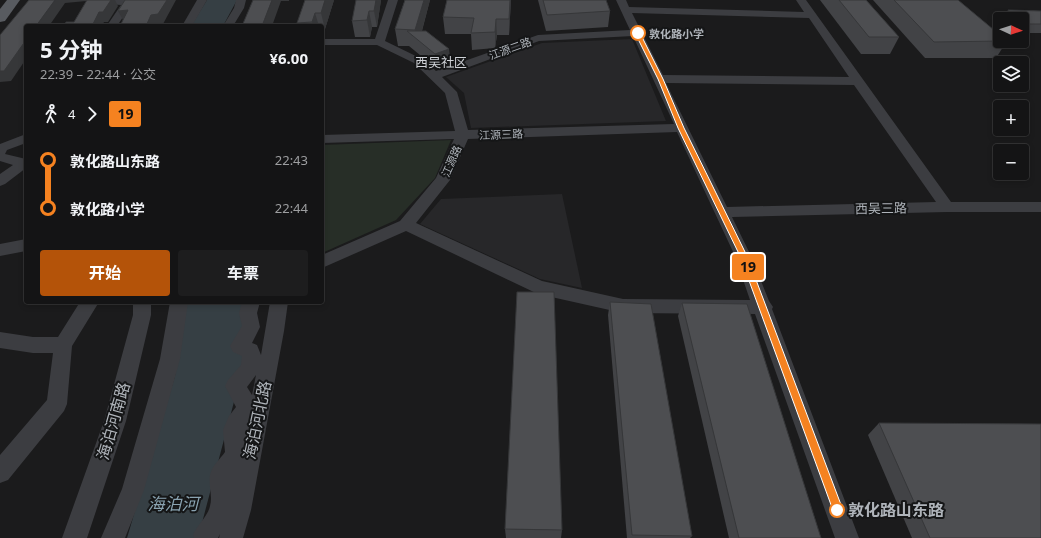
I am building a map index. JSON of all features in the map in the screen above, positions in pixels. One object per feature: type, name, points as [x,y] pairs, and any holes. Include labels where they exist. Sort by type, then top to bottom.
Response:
[{"type":"main road","points":[[0,18],[14,0]]},
{"type":"street","points":[[108,2],[128,2],[140,0]]},
{"type":"street","points":[[188,24],[202,0]]},
{"type":"street","points":[[229,24],[239,8],[241,0]]},
{"type":"street","points":[[379,42],[393,0]]},
{"type":"street","points":[[801,0],[947,207]]},
{"type":"street","points":[[113,24],[128,2]]},
{"type":"street","points":[[623,5],[812,15]]},
{"type":"street","points":[[623,5],[660,79],[681,128],[743,256],[764,307],[848,538]]},
{"type":"street","name":"江源二路","points":[[434,76],[538,38],[638,33]]},
{"type":"street","name":"江源路","points":[[324,42],[379,42],[418,61],[451,92],[463,135],[444,180],[406,225],[324,261]]},
{"type":"street","points":[[660,79],[858,81]]},
{"type":"street","name":"江源三路","points":[[324,140],[681,128]]},
{"type":"street","points":[[0,151],[1,148],[24,139]]},
{"type":"street","points":[[1,170],[24,162]]},
{"type":"street","points":[[1,170],[24,162]]},
{"type":"street","name":"西吴三路","points":[[722,212],[947,207],[1041,207]]},
{"type":"street","points":[[406,225],[545,289],[623,306],[764,307]]},
{"type":"street","points":[[0,250],[24,245]]},
{"type":"street","points":[[0,472],[58,404],[63,345],[89,304]]},
{"type":"street","name":"海泊河南路","points":[[74,538],[79,528],[115,421],[142,315],[137,304]]},
{"type":"street","points":[[113,538],[132,490],[170,359],[178,304]]},
{"type":"street","points":[[206,538],[205,535],[220,512],[223,498],[221,476],[236,456],[237,447],[234,430],[236,423],[244,414],[247,406],[235,386],[251,367],[252,358],[250,351],[240,346],[251,327],[248,313],[250,304]]},
{"type":"street","name":"海泊河北路","points":[[231,538],[270,354],[279,304]]},
{"type":"street","points":[[0,340],[33,344],[63,345]]},
{"type":"shaded area","points":[[632,39],[666,121],[471,128],[464,93],[446,77],[542,43]]},
{"type":"shaded area","points":[[451,140],[435,178],[396,220],[324,252],[324,145]]},
{"type":"shaded area","points":[[562,194],[582,288],[540,279],[420,224],[441,199]]},
{"type":"water","points":[[207,0],[237,0],[224,24],[192,24]]},
{"type":"water","name":"海泊河","points":[[187,304],[243,304],[244,364],[198,538],[127,538],[175,376]]},
{"type":"building","points":[[29,0],[55,0],[37,24],[24,24],[24,43],[4,71],[0,71],[0,35]]},
{"type":"building","points":[[87,0],[111,0],[103,12],[99,12],[93,24],[65,24],[66,22],[74,22]]},
{"type":"building","points":[[125,0],[167,0],[158,14],[151,15],[147,24],[121,24],[128,10],[118,11]]},
{"type":"building","points":[[253,0],[272,0],[263,24],[243,24]]},
{"type":"building","points":[[305,0],[325,0],[321,13],[315,13],[312,22],[297,23]]},
{"type":"building","points":[[356,0],[376,0],[374,11],[369,11],[367,20],[352,21]]},
{"type":"building","points":[[405,0],[424,0],[415,30],[395,29]]},
{"type":"building","points":[[447,0],[510,0],[509,19],[496,19],[495,32],[471,33],[474,18],[443,17]]},
{"type":"building","points":[[543,0],[606,0],[610,11],[547,15]]},
{"type":"building","points":[[839,0],[866,0],[899,37],[869,37]]},
{"type":"building","points":[[894,0],[958,0],[993,29],[993,41],[934,42]]},
{"type":"building","points":[[1008,10],[1041,11],[1041,24],[1029,24],[1029,12],[1010,12]]},
{"type":"building","points":[[407,31],[426,31],[449,49],[435,54]]},
{"type":"building","points":[[517,292],[554,292],[562,530],[505,529]]},
{"type":"building","points":[[610,302],[651,304],[692,536],[632,535]]},
{"type":"building","points":[[682,303],[747,304],[821,538],[739,538]]},
{"type":"building","points":[[879,423],[1041,424],[1041,538],[930,538]]},
{"type":"bus line","name":"19","points":[[638,33],[681,128],[743,256],[764,307],[837,510]]},
{"type":"place","name":"敦化路小学","points":[[638,33]]},
{"type":"place","name":"敦化路山东路","points":[[837,510]]},
{"type":"district","name":"西吴社区","points":[[441,62]]}]
